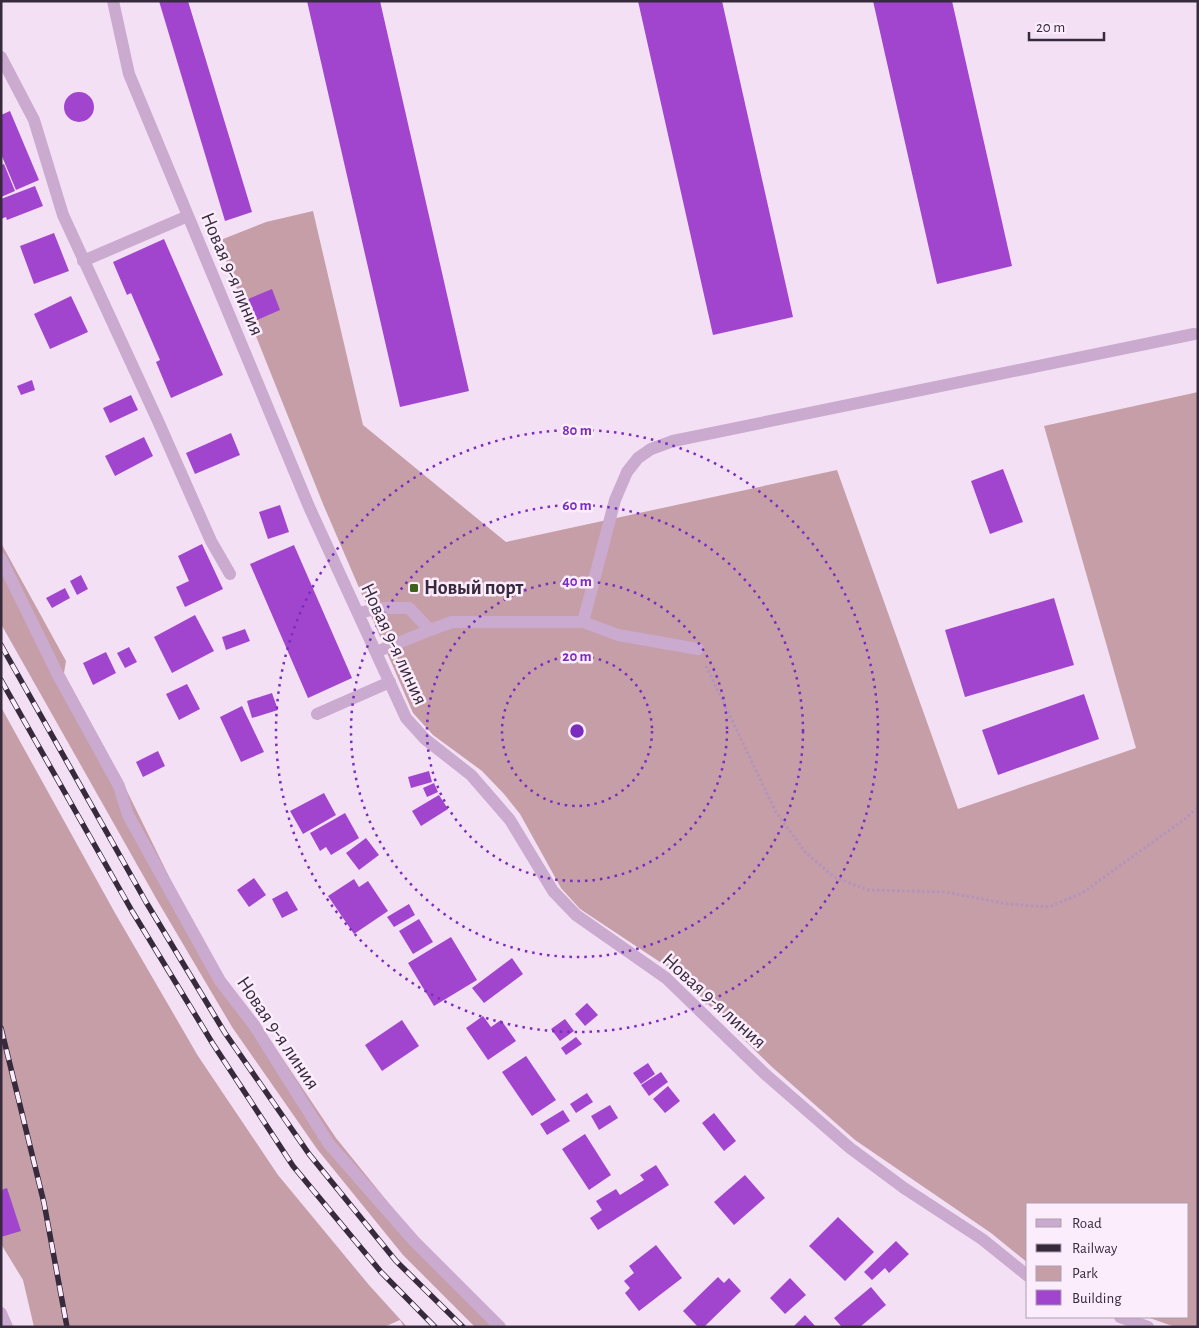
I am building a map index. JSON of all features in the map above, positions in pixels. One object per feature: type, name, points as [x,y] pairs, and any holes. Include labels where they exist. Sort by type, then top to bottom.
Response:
[{"type":"street","name":"Новая 9-я линия","points":[[113,1],[128,74],[310,509],[406,718],[425,739],[471,775],[510,820],[553,891],[576,915],[666,978],[765,1074],[850,1148],[904,1188],[982,1238],[1026,1274]]},
{"type":"street","points":[[1,57],[34,120],[62,215],[158,421],[211,542],[230,574]]},
{"type":"street","points":[[83,262],[188,216]]},
{"type":"street","points":[[583,622],[615,500],[627,472],[638,458],[651,449],[673,441],[1194,334]]},
{"type":"street","name":"Новая 9-я линия","points":[[1,559],[58,674],[119,786],[128,815],[220,980],[254,1025],[329,1144],[414,1241],[500,1327]]},
{"type":"street","points":[[358,613],[381,608],[409,608],[430,630]]},
{"type":"street","points":[[376,652],[452,622],[583,622],[618,635],[698,649]]},
{"type":"street","points":[[316,714],[390,682]]},
{"type":"street","points":[[1,1313],[7,1327]]},
{"type":"street","points":[[1123,1318],[1148,1327]]},
{"type":"path","points":[[698,649],[776,812],[806,853],[834,877],[868,890],[945,892],[1008,904],[1049,907],[1082,893],[1185,819],[1198,807]]},
{"type":"green space","points":[[313,211],[363,425],[506,542],[837,470],[958,809],[1136,748],[1044,426],[1198,392],[1198,1327],[1175,1327],[1150,1318],[1189,1318],[1189,1203],[1026,1203],[1026,1261],[991,1233],[855,1140],[772,1067],[675,972],[580,909],[561,888],[520,814],[504,794],[482,771],[433,735],[413,713],[323,504],[218,241],[266,222]]},
{"type":"green space","points":[[1,543],[66,661],[64,673],[124,785],[179,897],[224,977],[258,1022],[336,1138],[416,1237],[504,1327],[475,1327],[403,1255],[317,1149],[232,1027],[157,900],[1,624]]},
{"type":"green space","points":[[1,707],[115,913],[198,1056],[278,1175],[369,1285],[407,1327],[404,1327],[400,1320],[384,1327],[34,1327],[23,1280],[1,1244]]},
{"type":"building","points":[[159,1],[188,1],[252,212],[225,221]]},
{"type":"building","points":[[307,1],[380,1],[469,391],[400,407]]},
{"type":"building","points":[[638,1],[722,1],[793,317],[713,335]]},
{"type":"building","points":[[873,1],[952,1],[1012,266],[937,284]]},
{"type":"building","points":[[79,92],[90,96],[94,107],[90,118],[79,122],[68,118],[64,107],[68,96]]},
{"type":"building","points":[[10,111],[39,180],[16,190],[1,154],[1,115]]},
{"type":"building","points":[[4,164],[15,191],[1,197],[1,165]]},
{"type":"building","points":[[35,186],[43,206],[7,220],[6,217],[1,219],[1,199]]},
{"type":"building","points":[[54,233],[69,271],[34,284],[20,246]]},
{"type":"building","points":[[164,239],[223,375],[171,398],[156,362],[160,360],[131,293],[127,295],[113,262]]},
{"type":"building","points":[[272,289],[280,310],[257,320],[248,299]]},
{"type":"building","points":[[71,296],[88,332],[50,349],[34,314]]},
{"type":"building","points":[[32,380],[35,390],[21,395],[17,386]]},
{"type":"building","points":[[131,395],[138,410],[110,423],[103,408]]},
{"type":"building","points":[[231,433],[240,455],[195,474],[186,453]]},
{"type":"building","points":[[144,437],[153,456],[115,476],[105,456]]},
{"type":"building","points":[[1003,469],[1023,522],[990,534],[971,481]]},
{"type":"building","points":[[280,505],[289,532],[268,539],[259,512]]},
{"type":"building","points":[[202,544],[223,589],[185,607],[176,587],[189,581],[178,556]]},
{"type":"building","points":[[294,545],[352,678],[308,698],[250,564]]},
{"type":"building","points":[[81,575],[88,589],[77,595],[70,581]]},
{"type":"building","points":[[65,588],[70,598],[52,608],[46,598]]},
{"type":"building","points":[[1054,598],[1074,665],[965,697],[945,630]]},
{"type":"building","points":[[195,615],[214,651],[172,673],[154,637]]},
{"type":"building","points":[[245,629],[250,641],[226,650],[222,637]]},
{"type":"building","points":[[129,647],[137,662],[125,668],[117,653]]},
{"type":"building","points":[[106,652],[116,673],[93,685],[83,663]]},
{"type":"building","points":[[187,684],[200,709],[179,720],[166,694]]},
{"type":"building","points":[[272,693],[278,710],[252,718],[247,701]]},
{"type":"building","points":[[1084,694],[1099,739],[998,775],[982,730]]},
{"type":"building","points":[[242,706],[264,752],[241,762],[220,717]]},
{"type":"building","points":[[158,751],[165,766],[143,777],[136,762]]},
{"type":"building","points":[[429,771],[432,782],[411,788],[408,777]]},
{"type":"building","points":[[434,783],[438,792],[427,797],[423,788]]},
{"type":"building","points":[[324,793],[336,815],[303,834],[290,811]]},
{"type":"building","points":[[439,795],[448,809],[421,826],[412,811]]},
{"type":"building","points":[[345,813],[359,838],[331,855],[326,847],[320,851],[310,833]]},
{"type":"building","points":[[366,838],[379,855],[359,870],[346,853]]},
{"type":"building","points":[[254,878],[266,895],[249,907],[237,890]]},
{"type":"building","points":[[354,879],[359,887],[368,881],[388,911],[354,934],[328,896]]},
{"type":"building","points":[[287,891],[298,910],[282,918],[272,899]]},
{"type":"building","points":[[409,904],[415,915],[394,927],[387,917]]},
{"type":"building","points":[[419,919],[433,942],[413,954],[399,931]]},
{"type":"building","points":[[451,937],[477,980],[434,1006],[408,963]]},
{"type":"building","points":[[512,958],[523,974],[484,1003],[472,988]]},
{"type":"building","points":[[587,1003],[598,1015],[585,1026],[575,1014]]},
{"type":"building","points":[[483,1016],[491,1027],[501,1020],[516,1041],[488,1060],[466,1028]]},
{"type":"building","points":[[565,1019],[574,1031],[560,1041],[551,1029]]},
{"type":"building","points":[[402,1020],[419,1046],[382,1071],[365,1045]]},
{"type":"building","points":[[576,1037],[582,1044],[566,1055],[561,1048]]},
{"type":"building","points":[[526,1056],[556,1100],[532,1116],[502,1072]]},
{"type":"building","points":[[648,1063],[655,1074],[641,1084],[633,1073]]},
{"type":"building","points":[[661,1072],[668,1082],[649,1096],[641,1085]]},
{"type":"building","points":[[668,1086],[680,1101],[665,1113],[653,1099]]},
{"type":"building","points":[[587,1093],[593,1102],[576,1113],[570,1104]]},
{"type":"building","points":[[610,1105],[618,1118],[599,1130],[591,1116]]},
{"type":"building","points":[[563,1110],[570,1121],[547,1135],[540,1124]]},
{"type":"building","points":[[714,1113],[736,1141],[724,1151],[702,1123]]},
{"type":"building","points":[[585,1134],[611,1175],[589,1190],[562,1149]]},
{"type":"building","points":[[656,1165],[669,1185],[598,1230],[590,1218],[602,1210],[596,1201],[616,1189],[620,1195],[644,1180],[640,1175]]},
{"type":"building","points":[[745,1175],[765,1198],[734,1225],[714,1202]]},
{"type":"building","points":[[7,1188],[21,1231],[1,1237],[1,1190]]},
{"type":"building","points":[[838,1217],[874,1252],[845,1281],[809,1246]]},
{"type":"building","points":[[896,1241],[909,1254],[889,1273],[885,1268],[872,1280],[864,1272]]},
{"type":"building","points":[[656,1245],[682,1278],[639,1311],[625,1293],[630,1288],[624,1281],[634,1273],[629,1266]]},
{"type":"building","points":[[718,1277],[724,1283],[729,1278],[741,1291],[704,1327],[698,1327],[683,1311]]},
{"type":"building","points":[[790,1278],[806,1295],[785,1314],[770,1298]]},
{"type":"building","points":[[871,1287],[886,1305],[860,1327],[842,1327],[834,1318]]},
{"type":"building","points":[[805,1315],[816,1327],[793,1327]]},
{"type":"railway","points":[[1,645],[146,902],[225,1033],[309,1154],[396,1261],[463,1327]]},
{"type":"railway","points":[[1,680],[132,911],[213,1044],[293,1166],[381,1272],[435,1327]]},
{"type":"railway","points":[[1,1028],[44,1203],[67,1327]]},
{"type":"place","name":"Новый порт","points":[[414,588]]}]
